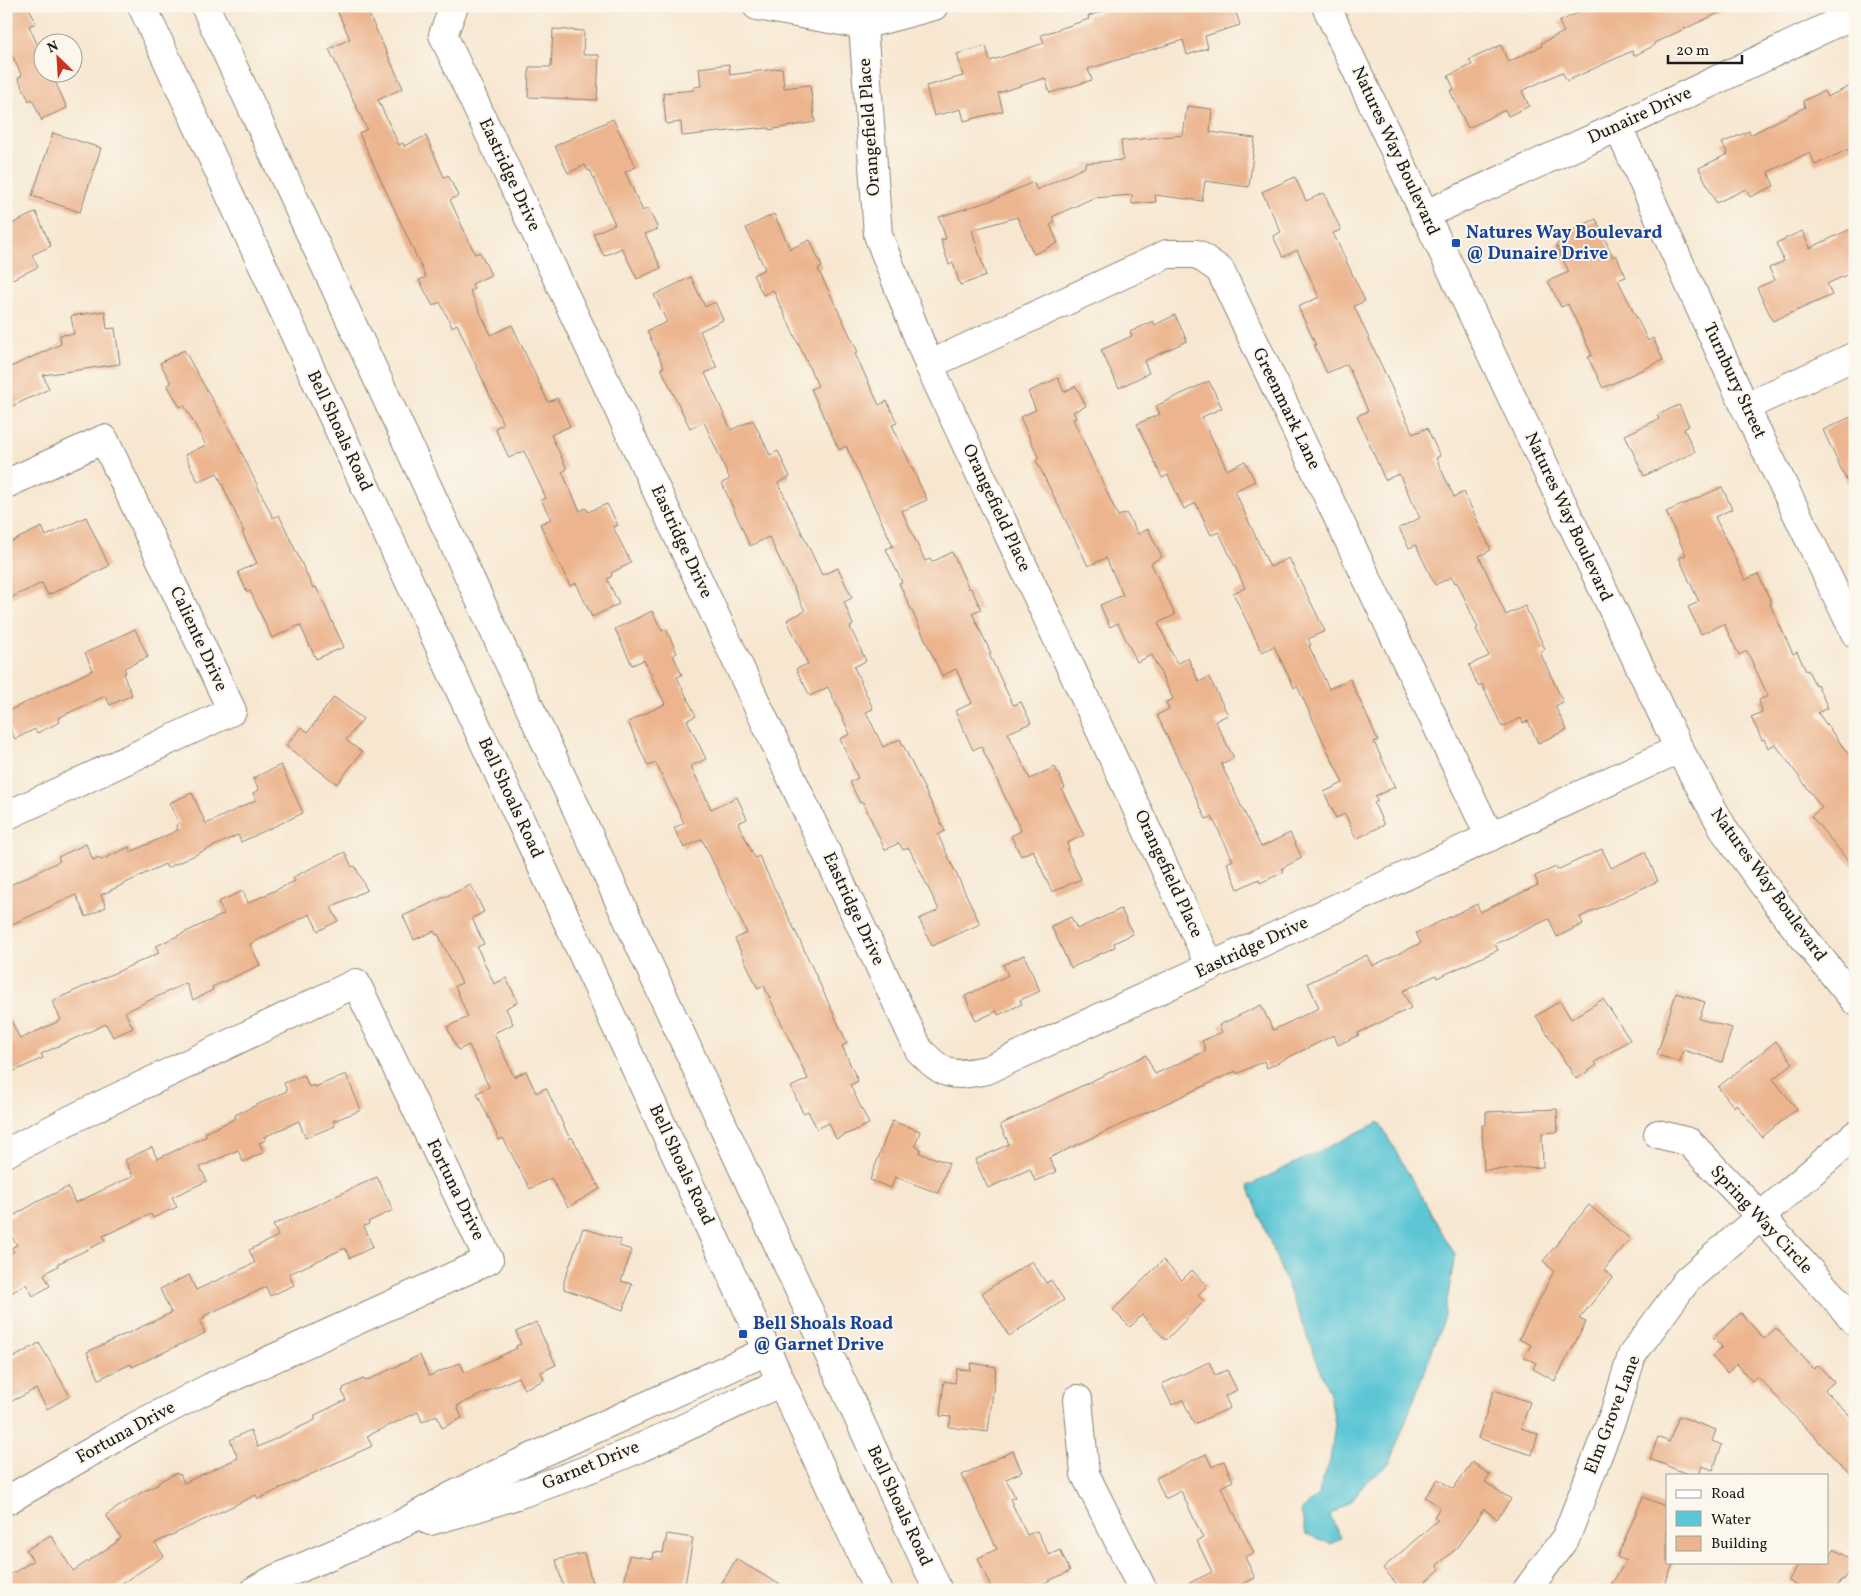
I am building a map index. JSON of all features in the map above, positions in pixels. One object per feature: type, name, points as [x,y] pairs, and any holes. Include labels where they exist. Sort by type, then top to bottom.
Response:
[{"type":"street","name":"Bell Shoals Road","points":[[142,6],[878,1590]]},
{"type":"street","name":"Bell Shoals Road","points":[[205,6],[938,1590]]},
{"type":"street","name":"Eastridge Drive","points":[[454,6],[443,35],[919,1050],[938,1069],[958,1075],[987,1070],[1679,749]]},
{"type":"street","points":[[757,6],[863,25],[934,6]]},
{"type":"street","name":"Natures Way Boulevard","points":[[1326,6],[1679,749],[1726,833],[1787,917],[1855,1001]]},
{"type":"street","name":"Dunaire Drive","points":[[1424,215],[1618,127],[1855,14]]},
{"type":"street","name":"Orangefield Place","points":[[863,25],[878,235],[929,364],[1211,967]]},
{"type":"street","name":"Turnbury Street","points":[[1618,127],[1745,407],[1855,633]]},
{"type":"street","name":"Greenmark Lane","points":[[929,364],[1166,254],[1197,254],[1220,270],[1490,836]]},
{"type":"street","points":[[1745,407],[1855,356]]},
{"type":"street","name":"Caliente Drive","points":[[6,484],[104,440],[232,711],[6,816]]},
{"type":"street","name":"Fortuna Drive","points":[[6,1153],[70,1120],[356,983],[489,1260],[212,1387],[134,1428],[6,1501]]},
{"type":"street","name":"Spring Way Circle","points":[[1658,1134],[1689,1142],[1760,1216],[1855,1321]]},
{"type":"street","name":"Elm Grove Lane","points":[[1527,1590],[1566,1537],[1615,1411],[1632,1356],[1687,1280],[1855,1135]]},
{"type":"street","name":"Garnet Drive","points":[[255,1590],[276,1578],[394,1528],[452,1496],[509,1468],[767,1352]]},
{"type":"street","name":"Garnet Drive","points":[[394,1528],[456,1514],[572,1475],[630,1452],[781,1382]]},
{"type":"street","points":[[1078,1399],[1085,1474],[1143,1590]]},
{"type":"water","points":[[1379,1122],[1455,1255],[1444,1319],[1390,1463],[1368,1480],[1351,1501],[1330,1515],[1341,1538],[1331,1544],[1306,1534],[1301,1511],[1318,1494],[1330,1461],[1335,1424],[1330,1394],[1248,1186]]},
{"type":"building","points":[[6,6],[28,6],[36,23],[29,26],[32,33],[32,82],[55,82],[67,108],[42,119],[42,121],[32,99],[29,101],[18,78],[22,76],[6,43]]},
{"type":"building","points":[[335,6],[365,6],[403,88],[378,100],[399,145],[403,143],[404,146],[426,136],[444,177],[448,175],[458,196],[450,200],[475,254],[480,252],[491,275],[472,284],[474,289],[470,291],[491,335],[512,325],[548,402],[557,398],[570,426],[551,435],[567,469],[562,472],[580,511],[586,508],[588,512],[607,504],[618,525],[613,527],[631,563],[611,573],[612,576],[607,579],[619,604],[592,617],[576,583],[570,586],[540,524],[551,519],[541,500],[546,498],[524,451],[509,458],[495,428],[503,424],[457,324],[452,327],[440,302],[433,306],[419,280],[426,277],[359,133],[367,129],[329,49],[350,39]]},
{"type":"building","points":[[1119,6],[1234,6],[1240,25],[1205,36],[1208,48],[1187,55],[1183,40],[1088,69],[1092,80],[1050,93],[1045,78],[998,93],[1003,111],[964,121],[961,109],[934,116],[926,86],[963,76],[957,54],[986,46],[990,61],[1044,43],[1041,35],[1089,19],[1088,16]]},
{"type":"building","points":[[1592,6],[1734,6],[1654,43],[1655,45],[1634,56],[1632,51],[1567,81],[1562,72],[1522,91],[1529,106],[1508,116],[1505,110],[1468,128],[1450,91],[1454,89],[1448,76],[1472,65],[1469,60],[1501,45],[1508,62],[1542,46],[1541,43],[1564,32],[1559,22]]},
{"type":"building","points":[[553,29],[584,31],[583,55],[599,55],[597,100],[528,97],[529,67],[551,67]]},
{"type":"building","points":[[729,64],[730,75],[782,68],[784,88],[810,85],[815,122],[769,130],[769,128],[757,128],[682,136],[681,122],[666,124],[663,93],[694,90],[694,87],[701,86],[699,68]]},
{"type":"building","points":[[1855,84],[1855,146],[1815,165],[1810,152],[1768,172],[1774,186],[1750,197],[1746,189],[1716,203],[1699,168],[1728,154],[1722,143],[1749,131],[1750,135],[1805,107],[1803,101],[1824,91],[1827,97]]},
{"type":"building","points":[[1187,106],[1212,109],[1210,132],[1255,138],[1249,187],[1205,181],[1202,201],[1155,195],[1156,202],[1132,204],[1132,195],[1093,198],[1052,217],[1055,222],[1050,225],[1058,243],[1034,254],[1017,217],[972,230],[986,276],[960,285],[953,263],[949,265],[941,240],[946,239],[939,217],[993,200],[1033,182],[1037,190],[1085,167],[1085,163],[1123,160],[1121,141],[1183,135]]},
{"type":"building","points":[[613,119],[636,167],[625,172],[643,211],[648,208],[658,229],[645,234],[661,268],[637,279],[622,248],[604,256],[593,234],[615,224],[590,170],[588,171],[585,165],[568,173],[555,146]]},
{"type":"building","points":[[53,133],[101,148],[80,212],[32,196]]},
{"type":"building","points":[[1295,177],[1306,201],[1324,193],[1341,230],[1333,233],[1365,301],[1354,306],[1413,434],[1427,428],[1440,456],[1436,458],[1454,497],[1464,492],[1491,550],[1479,556],[1506,615],[1525,606],[1545,649],[1540,652],[1563,702],[1555,706],[1567,730],[1538,743],[1528,721],[1523,723],[1521,718],[1502,727],[1482,684],[1478,686],[1469,665],[1489,656],[1457,582],[1455,583],[1452,577],[1435,585],[1416,545],[1409,548],[1399,528],[1420,518],[1399,474],[1385,480],[1357,416],[1368,411],[1347,364],[1327,373],[1298,307],[1319,297],[1297,250],[1283,257],[1273,236],[1281,232],[1262,192]]},
{"type":"building","points":[[36,212],[51,246],[32,255],[38,267],[6,282],[6,227]]},
{"type":"building","points":[[774,214],[790,249],[810,240],[822,267],[818,269],[858,352],[855,354],[879,405],[887,401],[897,423],[892,425],[927,500],[902,511],[925,561],[930,559],[932,562],[952,552],[969,589],[971,588],[981,609],[972,613],[991,653],[989,654],[1013,705],[1021,702],[1031,723],[1008,733],[1030,779],[1055,767],[1065,788],[1062,790],[1084,835],[1067,843],[1069,849],[1067,850],[1081,879],[1052,892],[1033,850],[1021,856],[1011,836],[1021,831],[981,746],[973,750],[955,711],[972,703],[956,669],[942,676],[899,583],[902,582],[886,549],[893,546],[846,446],[839,450],[811,389],[818,386],[773,290],[763,295],[753,275],[765,269],[746,228]]},
{"type":"building","points":[[1596,219],[1613,257],[1616,255],[1626,277],[1618,280],[1648,341],[1653,338],[1663,360],[1603,388],[1588,357],[1592,355],[1568,304],[1561,307],[1548,281],[1569,272],[1556,245],[1565,237],[1564,234]]},
{"type":"building","points":[[1855,227],[1855,271],[1827,284],[1832,295],[1773,321],[1757,288],[1775,280],[1769,268],[1784,261],[1776,243],[1802,231],[1810,248]]},
{"type":"building","points":[[691,277],[705,307],[715,302],[723,320],[700,331],[717,368],[705,373],[731,430],[753,420],[770,455],[778,451],[790,477],[778,483],[822,575],[838,568],[852,598],[844,602],[853,625],[850,627],[866,661],[854,667],[873,709],[866,712],[883,747],[900,739],[945,831],[938,835],[980,924],[932,946],[919,919],[939,910],[909,848],[903,850],[899,843],[885,850],[863,802],[860,803],[850,782],[858,778],[840,739],[850,734],[828,687],[810,696],[796,669],[808,664],[787,620],[805,611],[769,537],[750,546],[722,483],[730,479],[704,422],[690,428],[661,368],[664,367],[647,331],[667,322],[654,295]]},
{"type":"building","points":[[105,311],[107,329],[115,328],[120,364],[43,375],[49,389],[6,409],[6,369],[61,344],[60,335],[74,334],[71,316]]},
{"type":"building","points":[[1175,315],[1187,341],[1144,361],[1149,373],[1119,388],[1101,350],[1132,336],[1130,332],[1153,321],[1155,325]]},
{"type":"building","points":[[184,350],[236,441],[273,518],[279,515],[313,588],[316,587],[344,647],[316,659],[300,625],[272,638],[250,591],[247,592],[238,572],[257,563],[217,473],[198,482],[185,455],[206,445],[184,405],[180,407],[167,385],[171,383],[160,363]]},
{"type":"building","points":[[1058,378],[1064,392],[1076,386],[1086,406],[1073,412],[1076,418],[1073,419],[1118,516],[1126,513],[1138,534],[1148,529],[1162,557],[1151,563],[1175,615],[1158,623],[1177,664],[1188,658],[1199,682],[1209,677],[1228,715],[1215,721],[1234,758],[1221,764],[1261,847],[1290,833],[1302,858],[1282,868],[1284,872],[1260,883],[1259,879],[1238,889],[1227,863],[1233,860],[1212,817],[1206,819],[1157,715],[1169,709],[1166,702],[1173,699],[1152,655],[1137,662],[1118,623],[1110,627],[1100,605],[1123,595],[1106,558],[1088,566],[1036,460],[1039,458],[1020,417],[1036,410],[1028,392]]},
{"type":"building","points":[[1209,381],[1222,408],[1202,417],[1227,470],[1245,461],[1255,481],[1235,491],[1247,518],[1270,567],[1289,558],[1325,631],[1308,639],[1311,645],[1309,646],[1329,689],[1350,679],[1378,740],[1374,742],[1395,787],[1375,796],[1378,801],[1374,803],[1384,825],[1356,839],[1345,814],[1336,818],[1324,792],[1343,783],[1297,686],[1294,688],[1274,646],[1262,652],[1233,593],[1245,588],[1219,532],[1211,535],[1196,503],[1184,509],[1168,475],[1162,478],[1137,424],[1160,414],[1156,406]]},
{"type":"building","points":[[1679,405],[1689,426],[1684,429],[1695,452],[1644,476],[1625,435],[1659,419],[1657,415]]},
{"type":"building","points":[[1855,415],[1855,499],[1823,430]]},
{"type":"building","points":[[1722,487],[1732,509],[1715,517],[1745,580],[1758,574],[1793,654],[1797,652],[1806,671],[1808,670],[1815,685],[1817,684],[1828,708],[1818,713],[1855,763],[1855,869],[1811,816],[1822,808],[1775,744],[1768,748],[1764,739],[1762,740],[1751,717],[1762,712],[1759,700],[1768,696],[1747,651],[1739,655],[1724,624],[1701,634],[1688,607],[1699,602],[1679,558],[1686,555],[1666,512]]},
{"type":"building","points":[[86,517],[109,566],[48,595],[42,583],[6,600],[6,544],[42,527],[46,536]]},
{"type":"building","points":[[652,611],[662,631],[666,629],[677,653],[673,655],[682,675],[677,677],[696,716],[687,720],[706,759],[691,766],[711,809],[737,797],[747,819],[738,823],[755,858],[759,856],[847,1043],[842,1046],[858,1081],[850,1085],[869,1124],[836,1139],[829,1123],[817,1129],[808,1111],[803,1113],[791,1087],[808,1079],[764,986],[758,989],[735,939],[747,933],[702,839],[684,848],[674,828],[684,823],[656,763],[648,766],[628,722],[665,704],[644,660],[632,665],[615,629]]},
{"type":"building","points":[[135,629],[148,657],[124,668],[126,673],[123,674],[132,695],[110,705],[105,696],[58,718],[60,722],[37,733],[35,729],[15,739],[6,721],[6,712],[93,670],[85,653]]},
{"type":"building","points":[[334,697],[363,719],[346,740],[362,752],[337,784],[286,746],[301,727],[308,732]]},
{"type":"building","points":[[281,765],[303,813],[241,842],[238,835],[167,868],[165,864],[101,895],[106,907],[86,917],[76,895],[6,927],[6,887],[60,861],[58,857],[86,844],[93,860],[99,857],[101,860],[129,847],[131,852],[178,830],[176,825],[179,823],[169,803],[192,793],[206,824],[256,800],[253,793],[259,790],[253,778]]},
{"type":"building","points":[[1602,849],[1611,868],[1645,852],[1658,881],[1580,917],[1583,924],[1557,937],[1549,919],[1495,944],[1498,950],[1437,978],[1436,975],[1403,991],[1411,1008],[1358,1033],[1359,1035],[1338,1045],[1334,1035],[1267,1068],[1264,1061],[1237,1074],[1236,1071],[1049,1158],[1056,1172],[1035,1181],[1030,1169],[988,1188],[975,1160],[1009,1144],[1000,1125],[1146,1055],[1155,1074],[1206,1051],[1202,1041],[1222,1032],[1219,1025],[1261,1005],[1273,1030],[1319,1008],[1308,983],[1367,955],[1372,966],[1421,943],[1416,933],[1477,904],[1480,912],[1538,885],[1535,876],[1556,867],[1557,870]]},
{"type":"building","points":[[345,852],[352,867],[355,866],[367,890],[331,907],[338,921],[318,931],[310,914],[250,944],[260,965],[212,987],[213,990],[193,1000],[186,983],[125,1012],[133,1028],[113,1037],[106,1024],[41,1054],[43,1058],[6,1075],[6,1010],[20,1039],[61,1020],[52,1001],[159,953],[156,946],[224,914],[218,902],[243,891],[248,903],[295,881],[293,877]]},
{"type":"building","points":[[471,885],[484,912],[472,918],[484,944],[477,947],[494,984],[506,978],[518,1002],[506,1008],[513,1024],[494,1033],[514,1077],[526,1071],[536,1093],[546,1088],[570,1139],[572,1137],[600,1189],[568,1207],[551,1178],[530,1189],[503,1138],[499,1140],[477,1093],[489,1087],[469,1045],[458,1050],[447,1027],[468,1017],[455,986],[462,983],[438,934],[436,935],[434,931],[414,940],[403,916]]},
{"type":"building","points":[[1121,909],[1133,934],[1114,943],[1115,947],[1071,968],[1051,926],[1071,917],[1077,929]]},
{"type":"building","points":[[1024,955],[1040,991],[1020,1000],[1022,1004],[998,1015],[997,1011],[976,1021],[965,996],[1008,975],[1003,965]]},
{"type":"building","points":[[1676,993],[1705,1002],[1699,1019],[1732,1028],[1722,1062],[1683,1050],[1680,1062],[1657,1055]]},
{"type":"building","points":[[1603,999],[1630,1040],[1595,1062],[1597,1065],[1576,1079],[1536,1016],[1560,1001],[1571,1019]]},
{"type":"building","points":[[1776,1041],[1793,1063],[1773,1079],[1797,1109],[1762,1137],[1736,1104],[1734,1107],[1718,1087]]},
{"type":"building","points":[[346,1074],[361,1110],[333,1121],[335,1126],[305,1138],[299,1121],[264,1137],[266,1140],[259,1143],[264,1152],[243,1162],[238,1150],[200,1167],[207,1181],[172,1197],[177,1207],[153,1218],[151,1214],[103,1236],[105,1241],[57,1264],[58,1266],[44,1274],[50,1286],[33,1296],[26,1284],[6,1296],[6,1256],[14,1251],[11,1248],[17,1245],[6,1227],[6,1220],[68,1187],[75,1203],[133,1176],[125,1160],[152,1147],[157,1159],[207,1136],[205,1133],[236,1118],[235,1115],[287,1091],[284,1083],[304,1075],[309,1087],[314,1085],[315,1087]]},
{"type":"building","points":[[1557,1109],[1558,1132],[1542,1133],[1543,1167],[1484,1170],[1482,1125],[1486,1125],[1486,1112]]},
{"type":"building","points":[[892,1121],[920,1131],[915,1146],[921,1149],[919,1153],[949,1163],[938,1193],[895,1177],[891,1188],[870,1180]]},
{"type":"building","points":[[377,1177],[393,1210],[368,1222],[369,1224],[364,1226],[373,1247],[350,1258],[345,1248],[289,1274],[294,1285],[270,1296],[266,1287],[204,1316],[205,1318],[200,1321],[205,1333],[132,1367],[131,1364],[99,1379],[87,1352],[171,1313],[160,1289],[189,1275],[196,1290],[255,1263],[249,1250],[278,1236],[273,1225]]},
{"type":"building","points":[[1589,1205],[1630,1239],[1604,1270],[1613,1277],[1579,1319],[1586,1322],[1555,1381],[1533,1369],[1536,1363],[1524,1357],[1531,1345],[1519,1339],[1554,1271],[1543,1261]]},
{"type":"building","points":[[583,1228],[621,1240],[619,1246],[632,1250],[621,1281],[632,1284],[623,1310],[564,1289],[564,1281]]},
{"type":"building","points":[[1163,1260],[1182,1280],[1192,1270],[1207,1286],[1198,1295],[1204,1301],[1166,1340],[1142,1315],[1130,1327],[1113,1310]]},
{"type":"building","points":[[1032,1261],[1046,1283],[1051,1280],[1064,1300],[1009,1336],[982,1293]]},
{"type":"building","points":[[1741,1313],[1764,1339],[1776,1328],[1814,1369],[1818,1365],[1834,1382],[1825,1390],[1855,1421],[1855,1480],[1757,1376],[1752,1381],[1737,1364],[1727,1373],[1712,1357],[1722,1347],[1713,1338]]},
{"type":"building","points":[[536,1322],[556,1365],[541,1372],[544,1380],[524,1389],[518,1377],[457,1406],[462,1418],[442,1428],[437,1415],[422,1422],[418,1412],[367,1436],[372,1446],[258,1499],[256,1495],[155,1543],[164,1556],[112,1590],[6,1590],[6,1577],[33,1561],[26,1550],[51,1535],[73,1571],[121,1538],[106,1515],[140,1493],[159,1484],[158,1482],[177,1473],[178,1475],[180,1474],[184,1483],[238,1458],[230,1440],[250,1430],[258,1447],[315,1420],[315,1415],[346,1400],[342,1391],[344,1390],[343,1388],[363,1379],[366,1381],[420,1355],[429,1376],[460,1363],[465,1373],[517,1348],[516,1346],[521,1344],[516,1332]]},
{"type":"building","points":[[39,1343],[70,1396],[47,1409],[36,1389],[6,1404],[6,1362]]},
{"type":"building","points":[[1209,1362],[1215,1375],[1227,1370],[1237,1390],[1225,1396],[1230,1408],[1194,1424],[1183,1400],[1172,1405],[1162,1384]]},
{"type":"building","points":[[971,1363],[996,1367],[988,1432],[949,1427],[951,1417],[940,1416],[944,1381],[955,1383],[957,1369],[970,1370]]},
{"type":"building","points":[[1494,1390],[1530,1402],[1521,1428],[1538,1434],[1532,1455],[1478,1438]]},
{"type":"building","points":[[1679,1416],[1716,1430],[1712,1441],[1722,1445],[1713,1470],[1702,1466],[1699,1474],[1688,1474],[1650,1459],[1658,1437],[1669,1442]]},
{"type":"building","points":[[1013,1451],[1022,1472],[1006,1479],[1015,1497],[1010,1499],[1027,1535],[1037,1531],[1049,1555],[1060,1550],[1070,1571],[1029,1590],[992,1590],[978,1558],[997,1549],[962,1475]]},
{"type":"building","points":[[1206,1454],[1212,1467],[1224,1461],[1233,1481],[1221,1487],[1254,1553],[1245,1557],[1255,1578],[1230,1590],[1175,1590],[1212,1572],[1197,1541],[1203,1538],[1181,1491],[1165,1499],[1156,1478]]},
{"type":"building","points":[[1472,1462],[1490,1475],[1485,1482],[1511,1499],[1497,1519],[1484,1509],[1455,1550],[1437,1565],[1440,1569],[1416,1590],[1402,1590],[1383,1568],[1438,1520],[1434,1517],[1440,1507],[1425,1497],[1438,1479],[1453,1489]]},
{"type":"building","points":[[1643,1497],[1666,1507],[1666,1564],[1673,1564],[1662,1590],[1608,1590],[1626,1561],[1617,1557]]},
{"type":"building","points":[[667,1534],[693,1538],[684,1590],[655,1590],[624,1584],[629,1555],[653,1559],[654,1552],[663,1553]]},
{"type":"building","points":[[1834,1549],[1855,1562],[1844,1580],[1842,1579],[1835,1590],[1804,1590],[1789,1580],[1799,1564],[1828,1564]]},
{"type":"building","points":[[584,1553],[594,1590],[564,1590],[556,1560]]},
{"type":"building","points":[[736,1559],[789,1590],[718,1590]]},
{"type":"place","name":"Natures Way Boulevard @ Dunaire Drive","points":[[1456,243]]},
{"type":"place","name":"Bell Shoals Road @ Garnet Drive","points":[[743,1334]]}]
